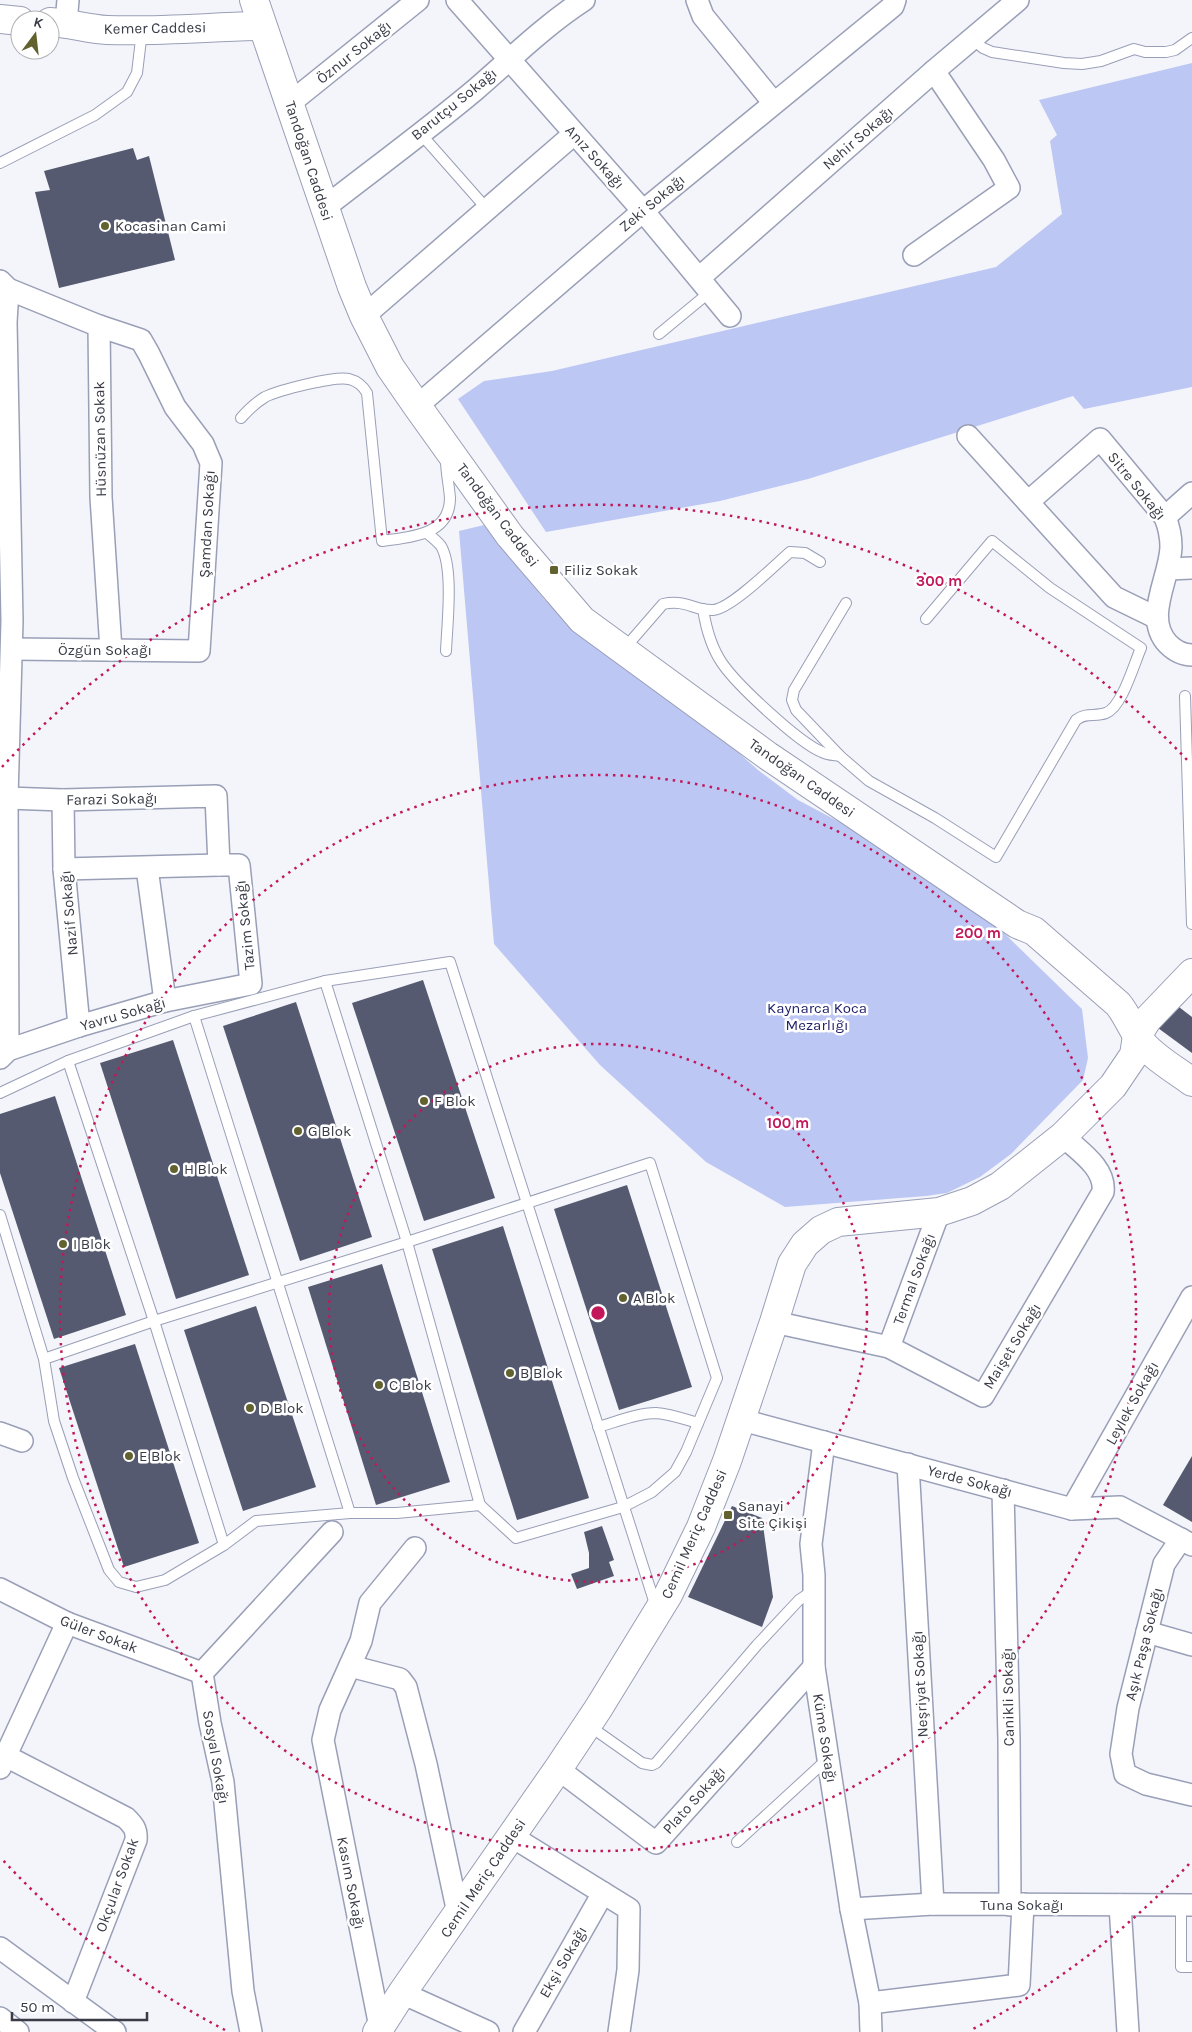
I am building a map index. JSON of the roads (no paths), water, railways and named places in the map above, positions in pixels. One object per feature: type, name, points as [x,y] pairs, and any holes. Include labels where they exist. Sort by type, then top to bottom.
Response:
[{"type":"street","name":"Tandoğan Caddesi","points":[[254,0],[261,26],[290,103],[324,208],[364,316],[390,367],[510,536],[582,620],[768,756],[1017,924],[1027,942],[1070,979],[1106,1018],[1131,1039]]},
{"type":"street","name":"Öznur Sokağı","points":[[290,103],[418,0]]},
{"type":"street","name":"Anız Sokağı","points":[[457,0],[643,211],[730,316]]},
{"type":"street","name":"Barutçu Sokağı","points":[[324,208],[474,90],[570,9],[584,0]]},
{"type":"street","points":[[697,0],[703,16],[773,102]]},
{"type":"street","name":"Nehir Sokağı","points":[[705,285],[934,71],[1018,0]]},
{"type":"street","name":"Zeki Sokağı","points":[[417,406],[643,211],[894,3]]},
{"type":"street","name":"Kemer Caddesi","points":[[62,15],[105,30],[261,26]]},
{"type":"street","points":[[914,255],[1009,188],[994,160],[934,71]]},
{"type":"street","points":[[364,316],[574,134]]},
{"type":"street","points":[[4,1054],[7,798],[4,756],[12,649],[6,621],[4,285],[99,326]]},
{"type":"street","name":"Hüsnüzan Sokak","points":[[99,326],[100,497],[110,650]]},
{"type":"street","name":"Şamdan Sokağı","points":[[99,326],[141,340],[175,407],[203,444],[211,463],[199,651]]},
{"type":"street","points":[[968,436],[1114,597],[1157,618],[1160,635],[1170,646],[1183,655],[1192,655]]},
{"type":"street","name":"Sitre Sokağı","points":[[1028,502],[1100,439],[1165,517],[1170,536],[1168,569],[1159,598],[1157,618]]},
{"type":"street","points":[[1165,517],[1192,493]]},
{"type":"street","points":[[1168,569],[1192,568]]},
{"type":"street","name":"Özgün Sokağı","points":[[12,649],[199,651]]},
{"type":"street","name":"Farazi Sokağı","points":[[7,798],[63,800],[216,796]]},
{"type":"street","name":"Tazim Sokağı","points":[[216,796],[219,865],[239,864],[251,984]]},
{"type":"street","name":"Nazif Sokağı","points":[[63,800],[64,870],[79,1026]]},
{"type":"street","points":[[64,870],[219,865]]},
{"type":"street","points":[[148,868],[165,1001]]},
{"type":"street","name":"Cemil Meriç Caddesi","points":[[378,2029],[558,1769],[658,1613],[701,1527],[742,1420],[792,1264],[805,1244],[821,1230],[838,1222],[939,1212],[983,1197],[1010,1179],[1063,1136],[1113,1086],[1150,995],[1181,971],[1192,966]]},
{"type":"street","name":"Cemil Meriç Caddesi","points":[[1010,1179],[1096,1085],[1157,1008],[1192,973]]},
{"type":"street","name":"Yavru Sokağı","points":[[4,1054],[79,1026],[165,1001],[251,984]]},
{"type":"street","points":[[1131,1039],[1192,1082]]},
{"type":"street","points":[[1131,1039],[1192,1098]]},
{"type":"street","name":"Maişet Sokağı","points":[[774,1322],[889,1347],[983,1396],[1103,1192],[1104,1182],[1098,1171],[1063,1136]]},
{"type":"street","name":"Termal Sokağı","points":[[889,1347],[939,1212]]},
{"type":"street","name":"Leylek Sokağı","points":[[1072,1509],[1192,1297]]},
{"type":"street","name":"Yerde Sokağı","points":[[742,1420],[1072,1509],[1120,1507],[1186,1542]]},
{"type":"street","points":[[0,1434],[22,1441]]},
{"type":"street","name":"Küme Sokağı","points":[[824,1442],[811,1544],[814,1590],[814,1667],[851,1909],[870,2003],[871,2032]]},
{"type":"street","name":"Neşriyat Sokağı","points":[[908,1464],[933,1904]]},
{"type":"street","name":"Canikli Sokağı","points":[[870,2003],[1019,1985],[1009,1740],[1003,1490]]},
{"type":"street","points":[[202,1673],[332,1532]]},
{"type":"street","name":"Aşık Paşa Sokağı","points":[[1186,1542],[1164,1564],[1128,1708],[1121,1754],[1125,1774],[1146,1784],[1192,1795]]},
{"type":"street","points":[[415,1548],[370,1603],[361,1641],[350,1666],[400,1679],[406,1687],[426,1764],[458,1913]]},
{"type":"street","name":"Güler Sokak","points":[[0,1589],[67,1623],[202,1673]]},
{"type":"street","points":[[2,1759],[67,1623]]},
{"type":"street","points":[[1147,1632],[1192,1645]]},
{"type":"street","name":"Kasım Sokağı","points":[[350,1666],[330,1710],[323,1740],[378,2029]]},
{"type":"street","name":"Plato Sokağı","points":[[558,1769],[656,1843],[814,1667]]},
{"type":"street","name":"Sosyal Sokağı","points":[[202,1673],[210,1723],[223,1782],[243,1992],[251,2032]]},
{"type":"street","name":"Okçular Sokak","points":[[2,1759],[126,1818],[137,1832],[136,1840],[73,2002]]},
{"type":"street","points":[[511,1836],[629,1909],[628,1970],[619,2032]]},
{"type":"street","name":"Ekşi Sokağı","points":[[524,2032],[603,1893]]},
{"type":"street","name":"Tuna Sokağı","points":[[851,1909],[933,1904],[1187,1905]]},
{"type":"street","points":[[1120,1905],[1128,2032]]},
{"type":"street","points":[[0,1948],[115,2032]]},
{"type":"street","points":[[402,1993],[488,2032]]},
{"type":"street","points":[[0,2018],[18,2032]]},
{"type":"lane","points":[[0,163],[95,115],[127,92],[137,73],[142,29]]},
{"type":"lane","points":[[972,39],[983,48],[997,53],[1073,64],[1101,61],[1134,49],[1145,52],[1166,52],[1174,50],[1192,38]]},
{"type":"lane","points":[[420,133],[487,209]]},
{"type":"lane","points":[[659,334],[705,285]]},
{"type":"lane","points":[[241,418],[258,402],[276,393],[344,378],[356,382],[367,393],[382,541],[420,536],[439,524],[448,509],[450,500],[446,462],[450,452]]},
{"type":"lane","points":[[427,533],[440,546],[446,560],[448,587],[446,651]]},
{"type":"lane","points":[[846,603],[792,695],[796,710],[840,756],[869,781],[935,818],[996,857],[1076,720],[1084,715],[1108,712],[1117,704],[1141,648],[1050,588],[992,541],[926,619]]},
{"type":"lane","points":[[623,650],[663,604],[680,602],[703,609],[717,609],[731,602],[790,552],[805,553],[820,562]]},
{"type":"lane","points":[[703,609],[707,629],[714,648],[731,675],[797,735],[821,752],[840,756]]},
{"type":"lane","points":[[1185,696],[1192,924]]},
{"type":"lane","points":[[0,1093],[68,1061],[194,1016],[325,981],[450,962],[658,1613]]},
{"type":"lane","points":[[44,1358],[154,1320],[407,1242],[650,1163],[718,1378],[675,1472],[652,1492],[623,1507],[516,1538],[480,1505],[407,1242],[325,981]]},
{"type":"lane","points":[[194,1016],[350,1513]]},
{"type":"lane","points":[[68,1061],[154,1320],[224,1545]]},
{"type":"lane","points":[[0,1215],[44,1358],[54,1421],[72,1478],[109,1570],[119,1582],[136,1587],[165,1580],[224,1545],[256,1521],[350,1513],[398,1513],[480,1505]]},
{"type":"lane","points":[[598,1427],[655,1413],[698,1423]]},
{"type":"lane","points":[[587,1725],[642,1763],[656,1763],[757,1644],[799,1600],[814,1590]]},
{"type":"lane","points":[[737,1842],[822,1764],[829,1762]]},
{"type":"lane","points":[[1187,1905],[1181,1967],[1192,1967]]},
{"type":"place","name":"Kocasinan Cami","points":[[105,226]]},
{"type":"place","name":"Filiz Sokak","points":[[554,570]]},
{"type":"place","name":"F Blok","points":[[424,1101]]},
{"type":"place","name":"G Blok","points":[[298,1131]]},
{"type":"place","name":"H Blok","points":[[174,1169]]},
{"type":"place","name":"I Blok","points":[[63,1244]]},
{"type":"place","name":"A Blok","points":[[623,1298]]},
{"type":"place","name":"B Blok","points":[[510,1373]]},
{"type":"place","name":"C Blok","points":[[379,1385]]},
{"type":"place","name":"D Blok","points":[[250,1408]]},
{"type":"place","name":"E Blok","points":[[129,1456]]},
{"type":"place","name":"Sanayi Site Çikişi","points":[[728,1515]]},
{"type":"park label","name":"Kaynarca Koca Mezarlığı","points":[[817,1016]]}]
